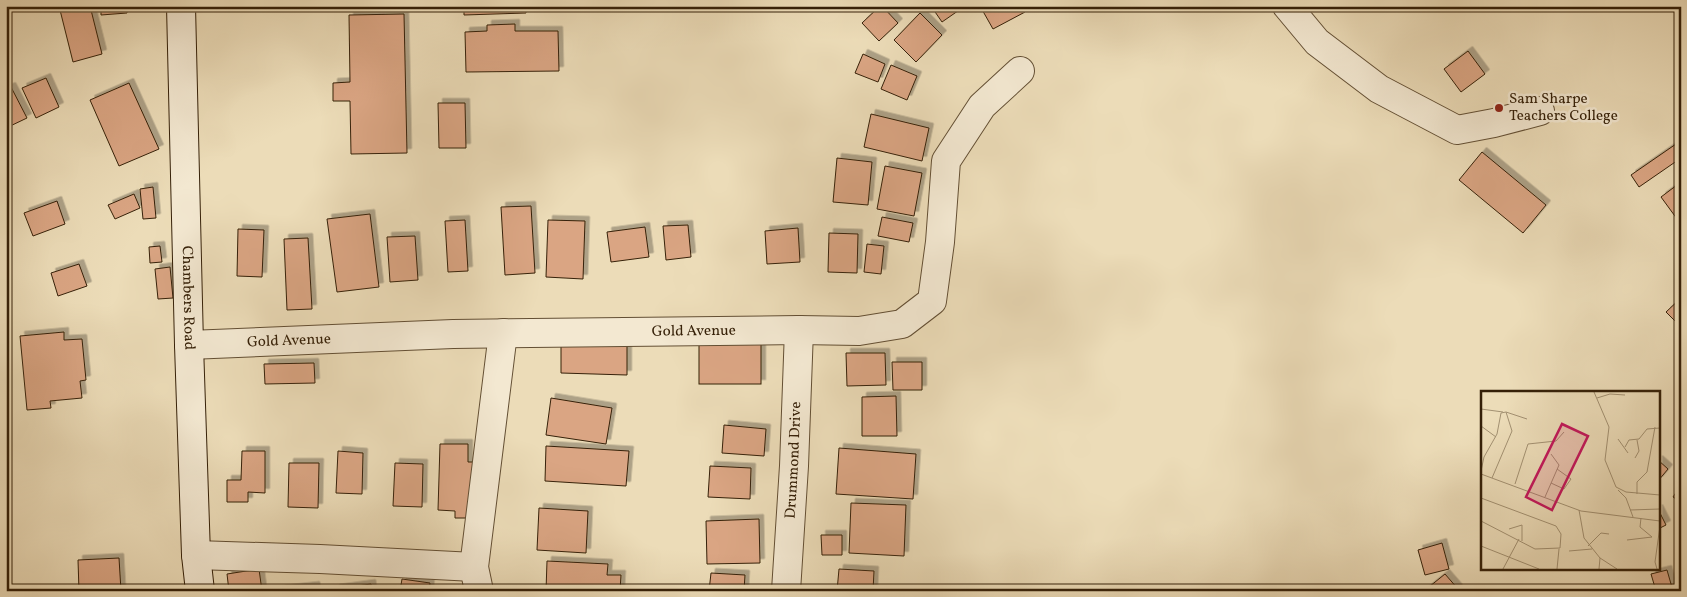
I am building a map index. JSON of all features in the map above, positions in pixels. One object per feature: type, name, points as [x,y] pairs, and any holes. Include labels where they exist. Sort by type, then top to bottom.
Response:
[{"type":"street","name":"Chambers Road","points":[[181,6],[189,345],[196,555],[200,591]]},
{"type":"street","points":[[1287,6],[1317,42],[1379,88],[1457,130],[1540,111]]},
{"type":"street","name":"Gold Avenue","points":[[189,345],[503,333],[859,330],[902,324],[932,301],[940,242],[946,161],[982,106],[1020,71]]},
{"type":"street","name":"Drummond Drive","points":[[786,591],[794,466],[799,330]]},
{"type":"street","points":[[196,555],[320,559],[477,579],[503,333]]},
{"type":"building","points":[[59,6],[90,6],[102,54],[73,62]]},
{"type":"building","points":[[101,6],[127,6],[127,13],[101,15]]},
{"type":"building","points":[[464,6],[526,6],[526,13],[464,15]]},
{"type":"building","points":[[880,6],[898,23],[879,41],[862,23]]},
{"type":"building","points":[[931,6],[965,6],[942,22]]},
{"type":"building","points":[[980,6],[1022,6],[1025,12],[993,29]]},
{"type":"building","points":[[920,13],[942,35],[916,62],[894,40]]},
{"type":"building","points":[[404,14],[407,153],[351,154],[350,101],[333,101],[333,83],[350,82],[349,15]]},
{"type":"building","points":[[515,24],[515,31],[558,31],[559,71],[466,72],[465,32],[487,31],[487,25]]},
{"type":"building","points":[[1468,51],[1485,74],[1461,92],[1444,69]]},
{"type":"building","points":[[863,54],[885,64],[878,82],[855,73]]},
{"type":"building","points":[[891,65],[917,76],[907,100],[881,89]]},
{"type":"building","points":[[46,78],[59,107],[36,118],[22,88]]},
{"type":"building","points":[[129,83],[159,149],[119,166],[90,100]]},
{"type":"building","points":[[11,87],[27,118],[6,128],[6,89]]},
{"type":"building","points":[[438,103],[465,103],[466,148],[439,148]]},
{"type":"building","points":[[871,114],[929,128],[922,161],[864,147]]},
{"type":"building","points":[[1676,144],[1681,152],[1681,158],[1639,187],[1631,175]]},
{"type":"building","points":[[1482,152],[1546,205],[1523,233],[1459,180]]},
{"type":"building","points":[[837,158],[872,162],[868,205],[833,202]]},
{"type":"building","points":[[885,166],[922,173],[914,216],[877,209]]},
{"type":"building","points":[[1681,182],[1681,222],[1680,223],[1661,197]]},
{"type":"building","points":[[153,187],[156,218],[143,219],[140,189]]},
{"type":"building","points":[[134,194],[140,208],[115,219],[108,205]]},
{"type":"building","points":[[57,201],[65,224],[33,236],[24,213]]},
{"type":"building","points":[[531,206],[535,273],[505,275],[501,207]]},
{"type":"building","points":[[370,214],[379,287],[337,292],[327,219]]},
{"type":"building","points":[[882,217],[913,223],[909,242],[878,236]]},
{"type":"building","points":[[465,220],[468,271],[448,272],[445,221]]},
{"type":"building","points":[[548,220],[585,221],[583,279],[546,277]]},
{"type":"building","points":[[688,225],[691,257],[666,260],[663,226]]},
{"type":"building","points":[[645,227],[649,257],[611,262],[607,232]]},
{"type":"building","points":[[798,228],[800,262],[767,264],[765,231]]},
{"type":"building","points":[[238,229],[264,230],[262,277],[237,276]]},
{"type":"building","points":[[829,233],[858,234],[857,273],[828,272]]},
{"type":"building","points":[[415,236],[418,280],[390,282],[387,237]]},
{"type":"building","points":[[308,238],[312,309],[287,310],[284,239]]},
{"type":"building","points":[[867,244],[884,246],[881,274],[864,272]]},
{"type":"building","points":[[160,246],[162,262],[150,263],[149,247]]},
{"type":"building","points":[[79,264],[87,286],[58,296],[51,273]]},
{"type":"building","points":[[170,267],[173,298],[158,299],[155,269]]},
{"type":"building","points":[[1681,298],[1681,327],[1666,312]]},
{"type":"building","points":[[64,332],[64,340],[82,339],[86,380],[80,381],[82,398],[50,401],[51,408],[27,410],[20,336]]},
{"type":"building","points":[[561,334],[627,335],[627,375],[561,373]]},
{"type":"building","points":[[699,341],[761,341],[761,384],[699,384]]},
{"type":"building","points":[[846,353],[885,353],[886,385],[847,386]]},
{"type":"building","points":[[892,362],[922,362],[922,390],[893,390]]},
{"type":"building","points":[[314,363],[315,383],[265,384],[264,364]]},
{"type":"building","points":[[896,396],[897,436],[862,436],[862,397]]},
{"type":"building","points":[[551,398],[612,408],[606,444],[546,435]]},
{"type":"building","points":[[724,425],[766,429],[764,456],[722,453]]},
{"type":"building","points":[[440,444],[468,444],[468,462],[482,462],[471,518],[455,518],[455,511],[438,510]]},
{"type":"building","points":[[546,446],[629,451],[626,486],[545,481]]},
{"type":"building","points":[[839,448],[916,454],[913,499],[836,494]]},
{"type":"building","points":[[242,451],[265,451],[265,493],[248,492],[248,502],[227,502],[227,480],[241,480]]},
{"type":"building","points":[[338,451],[363,453],[362,494],[336,493]]},
{"type":"building","points":[[1660,462],[1668,469],[1660,479]]},
{"type":"building","points":[[289,463],[319,463],[318,508],[288,507]]},
{"type":"building","points":[[395,463],[423,464],[422,507],[393,506]]},
{"type":"building","points":[[710,466],[751,468],[750,499],[708,497]]},
{"type":"building","points":[[1681,485],[1681,502],[1673,497]]},
{"type":"building","points":[[851,503],[906,505],[904,556],[849,553]]},
{"type":"building","points":[[539,508],[588,511],[586,553],[537,550]]},
{"type":"building","points":[[1660,513],[1666,525],[1660,528]]},
{"type":"building","points":[[759,519],[760,563],[707,564],[706,521]]},
{"type":"building","points":[[821,535],[842,535],[842,555],[822,555]]},
{"type":"building","points":[[1442,543],[1449,569],[1425,575],[1418,550]]},
{"type":"building","points":[[119,558],[121,591],[79,591],[78,560]]},
{"type":"building","points":[[547,561],[608,564],[607,575],[621,575],[620,591],[546,591]]},
{"type":"building","points":[[259,569],[262,591],[229,591],[227,574]]},
{"type":"building","points":[[839,569],[874,571],[873,591],[837,591]]},
{"type":"building","points":[[1667,570],[1673,591],[1656,591],[1651,574]]},
{"type":"building","points":[[711,573],[745,575],[744,591],[709,591]]},
{"type":"building","points":[[1445,574],[1458,589],[1455,591],[1424,591]]},
{"type":"building","points":[[402,579],[430,583],[429,591],[400,591]]},
{"type":"building","points":[[371,584],[372,591],[336,591],[335,589]]},
{"type":"building","points":[[315,586],[316,591],[280,591],[280,590]]},
{"type":"place","name":"Sam Sharpe Teachers College","points":[[1499,108]]}]
